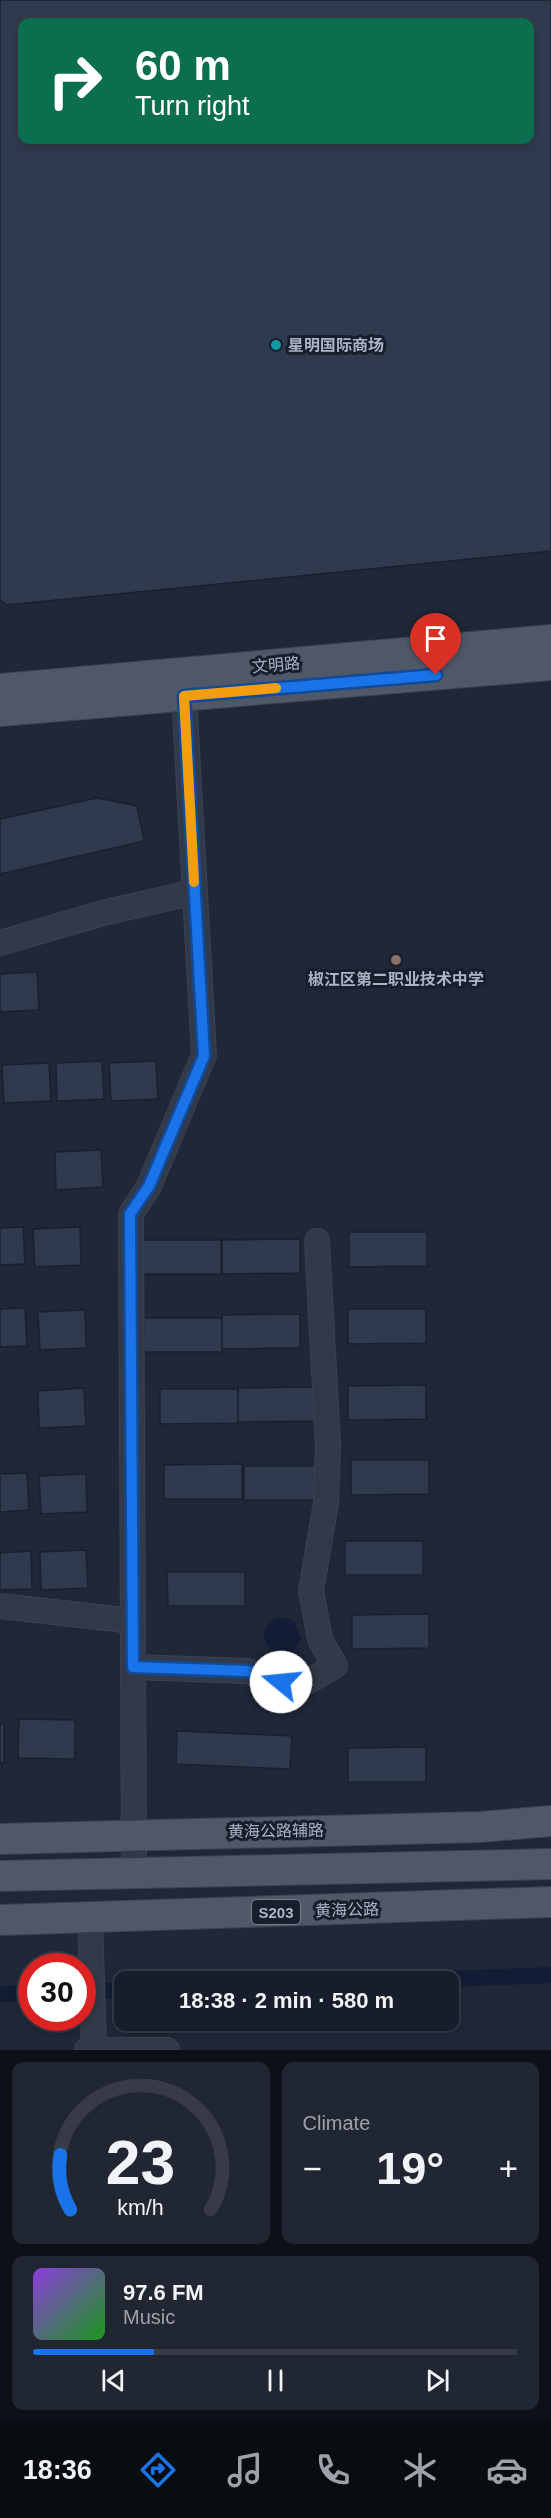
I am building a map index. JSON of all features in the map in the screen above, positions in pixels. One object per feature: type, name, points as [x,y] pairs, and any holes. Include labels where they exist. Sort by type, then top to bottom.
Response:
[{"type":"main road","name":"文明路","points":[[0,689],[551,640]]},
{"type":"main road","name":"文明路","points":[[0,711],[551,664]]},
{"type":"main road","name":"黄海公路辅路","points":[[0,1839],[480,1827],[551,1821]]},
{"type":"main road","points":[[0,1876],[551,1864]]},
{"type":"main road","name":"黄海公路","points":[[0,1920],[551,1902]]},
{"type":"street","points":[[134,1873],[130,1214],[149,1186],[204,1056],[184,696]]},
{"type":"street","points":[[0,943],[103,912],[195,892]]},
{"type":"street","points":[[133,1667],[247,1671],[298,1687],[335,1666],[320,1640],[311,1591],[327,1503],[328,1445],[317,1241]]},
{"type":"street","points":[[0,1606],[133,1620]]},
{"type":"street","points":[[90,1917],[94,2007],[91,2049],[167,2050]]},
{"type":"water","points":[[284,1617],[295,1622],[301,1639],[295,1650],[284,1655],[270,1648],[264,1636],[268,1623]]},
{"type":"building","name":"星明国际商场","points":[[0,0],[551,0],[551,551],[6,605],[0,599]]},
{"type":"building","points":[[97,798],[137,806],[144,841],[0,874],[0,819]]},
{"type":"building","points":[[37,972],[39,1010],[0,1012],[0,974]]},
{"type":"building","points":[[102,1061],[104,1099],[57,1101],[56,1063]]},
{"type":"building","points":[[156,1061],[158,1099],[111,1101],[109,1063]]},
{"type":"building","points":[[49,1063],[51,1101],[4,1103],[2,1065]]},
{"type":"building","points":[[101,1150],[103,1187],[56,1190],[55,1152]]},
{"type":"building","points":[[23,1227],[25,1264],[0,1265],[0,1228]]},
{"type":"building","points":[[80,1227],[81,1265],[35,1267],[33,1229]]},
{"type":"building","points":[[349,1232],[427,1232],[427,1266],[349,1267]]},
{"type":"building","points":[[300,1239],[300,1273],[222,1274],[222,1240]]},
{"type":"building","points":[[143,1240],[221,1240],[221,1274],[143,1274]]},
{"type":"building","points":[[25,1308],[27,1346],[0,1347],[0,1309]]},
{"type":"building","points":[[348,1309],[426,1309],[426,1343],[348,1344]]},
{"type":"building","points":[[85,1310],[86,1348],[40,1350],[38,1312]]},
{"type":"building","points":[[300,1314],[300,1348],[222,1349],[222,1315]]},
{"type":"building","points":[[144,1318],[222,1318],[222,1352],[144,1352]]},
{"type":"building","points":[[426,1385],[426,1419],[348,1420],[348,1386]]},
{"type":"building","points":[[316,1387],[316,1421],[238,1422],[238,1388]]},
{"type":"building","points":[[84,1388],[86,1426],[39,1428],[38,1391]]},
{"type":"building","points":[[160,1389],[238,1389],[238,1423],[160,1424]]},
{"type":"building","points":[[351,1460],[429,1460],[429,1494],[351,1495]]},
{"type":"building","points":[[242,1464],[242,1499],[164,1499],[164,1465]]},
{"type":"building","points":[[244,1466],[321,1466],[321,1500],[244,1500]]},
{"type":"building","points":[[27,1473],[29,1510],[0,1512],[0,1474]]},
{"type":"building","points":[[86,1474],[87,1512],[41,1514],[39,1476]]},
{"type":"building","points":[[345,1541],[423,1541],[423,1575],[345,1575]]},
{"type":"building","points":[[86,1550],[88,1588],[41,1590],[40,1552]]},
{"type":"building","points":[[31,1551],[32,1589],[0,1590],[0,1553]]},
{"type":"building","points":[[167,1572],[245,1572],[245,1606],[168,1606]]},
{"type":"building","points":[[429,1614],[429,1648],[352,1649],[352,1615]]},
{"type":"building","points":[[19,1719],[75,1720],[75,1759],[18,1758]]},
{"type":"building","points":[[0,1724],[4,1724],[4,1763],[0,1763]]},
{"type":"building","points":[[177,1731],[292,1736],[290,1769],[176,1764]]},
{"type":"building","points":[[426,1747],[426,1782],[348,1782],[348,1748]]},
{"type":"waterway","points":[[459,1978],[551,1975]]},
{"type":"waterway","points":[[96,1991],[114,1990]]},
{"type":"waterway","points":[[0,1994],[18,1993]]},
{"type":"slow traffic","points":[[194,882],[184,696],[276,688]]},
{"type":"place","name":"星明国际商场","points":[[276,345]]},
{"type":"place","name":"椒江区第二职业技术中学","points":[[396,960]]},
{"type":"route","points":[[281,1682],[247,1671],[168,1666],[133,1667],[130,1214],[149,1186],[204,1056],[184,696],[436,675]]}]
